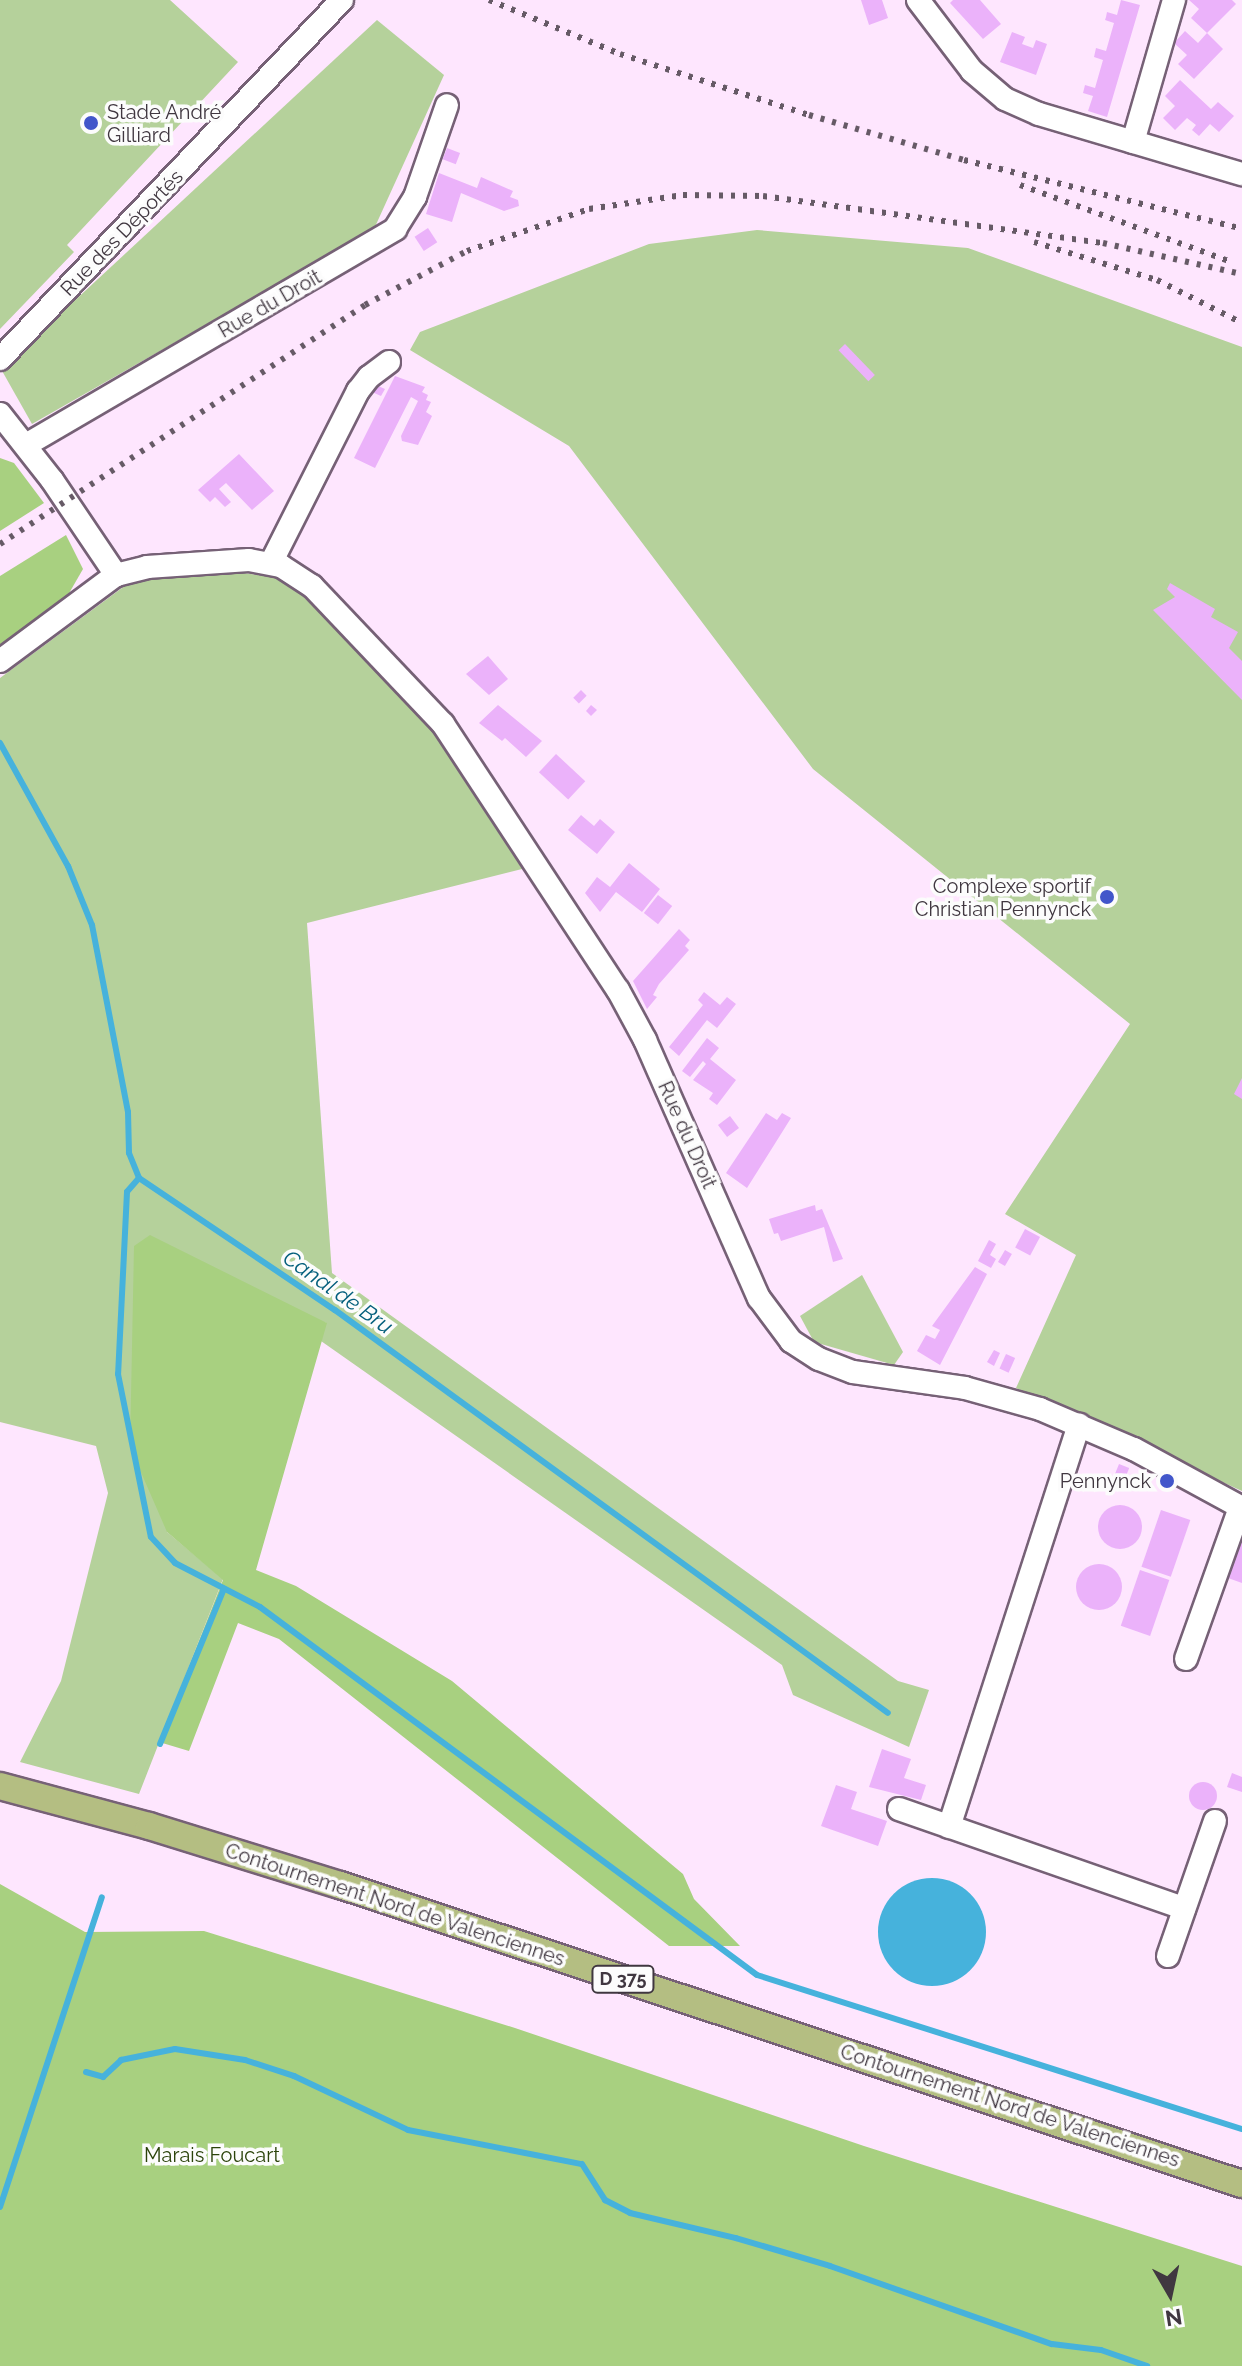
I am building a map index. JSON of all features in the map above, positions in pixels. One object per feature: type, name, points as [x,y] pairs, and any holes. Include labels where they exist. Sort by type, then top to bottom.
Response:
[{"type":"main road","name":"Contournement Nord de Valenciennes","points":[[0,1786],[149,1826],[340,1885],[1242,2184]]},
{"type":"street","name":"Rue des Déportés","points":[[0,359],[342,0]]},
{"type":"street","points":[[918,0],[979,79],[1005,99],[1039,114],[1242,174]]},
{"type":"street","points":[[1133,142],[1174,0]]},
{"type":"street","name":"Rue du Droit","points":[[26,445],[395,229],[415,197],[447,105]]},
{"type":"street","points":[[271,563],[358,391],[369,377],[389,362]]},
{"type":"street","points":[[0,414],[26,445],[116,575],[0,661]]},
{"type":"street","points":[[0,428],[26,445]]},
{"type":"street","name":"Rue du Droit","points":[[116,575],[147,567],[249,560],[271,563],[296,573],[421,699],[470,759],[633,1016],[759,1298],[783,1333],[808,1353],[853,1372],[978,1391],[1079,1424],[1134,1449],[1241,1507]]},
{"type":"street","points":[[949,1827],[1079,1424]]},
{"type":"street","points":[[1186,1659],[1241,1507]]},
{"type":"street","points":[[899,1809],[1184,1908]]},
{"type":"street","points":[[1168,1956],[1215,1821]]},
{"type":"green space","name":"Stade André Gilliard","points":[[0,0],[170,0],[238,62],[67,245],[74,252],[0,329]]},
{"type":"green space","points":[[377,20],[444,75],[374,229],[32,424],[1,369]]},
{"type":"green space","name":"Complexe sportif Christian Pennynck","points":[[757,230],[968,248],[1242,347],[1242,1491],[1016,1388],[1076,1255],[1005,1214],[1130,1024],[813,769],[569,446],[410,350],[420,332],[649,244]]},
{"type":"green space","points":[[0,458],[14,463],[44,503],[0,531]]},
{"type":"green space","points":[[66,535],[83,569],[68,595],[0,646],[0,576]]},
{"type":"green space","points":[[230,571],[286,579],[315,602],[418,706],[530,867],[307,923],[332,1273],[898,1681],[929,1690],[909,1747],[793,1695],[782,1665],[321,1341],[326,1322],[167,1532],[223,1579],[139,1794],[20,1762],[61,1681],[108,1493],[96,1446],[0,1422],[0,678],[126,585],[155,577]]},
{"type":"green space","points":[[150,1235],[327,1323],[256,1570],[296,1586],[452,1681],[683,1874],[694,1899],[740,1946],[669,1946],[279,1639],[238,1623],[189,1751],[159,1742],[223,1580],[167,1532],[130,1447],[134,1246]]},
{"type":"green space","points":[[862,1275],[903,1352],[894,1365],[814,1342],[800,1316]]},
{"type":"green space","name":"Marais Foucart","points":[[0,1884],[85,1932],[204,1931],[515,2028],[864,2146],[1242,2266],[1242,2366],[0,2366]]},
{"type":"water","points":[[932,1878],[953,1882],[970,1894],[982,1911],[986,1932],[982,1953],[970,1970],[953,1982],[932,1986],[911,1982],[894,1970],[882,1953],[878,1932],[882,1911],[894,1894],[911,1882]]},
{"type":"building","points":[[861,0],[882,0],[888,18],[869,25]]},
{"type":"building","points":[[953,0],[980,0],[1001,24],[983,39],[950,3]]},
{"type":"building","points":[[1121,0],[1140,5],[1107,117],[1088,111],[1093,96],[1083,93],[1085,85],[1095,88],[1103,60],[1094,57],[1096,48],[1106,51],[1114,23],[1105,20],[1107,12],[1117,15]]},
{"type":"building","points":[[1189,0],[1232,0],[1236,4],[1207,33],[1191,18],[1199,9]]},
{"type":"building","points":[[1185,31],[1198,43],[1207,33],[1223,49],[1194,79],[1178,64],[1187,55],[1174,43]]},
{"type":"building","points":[[1012,32],[1025,37],[1022,44],[1033,48],[1036,40],[1047,44],[1036,75],[1000,62]]},
{"type":"building","points":[[1180,80],[1211,109],[1218,102],[1234,116],[1219,132],[1210,124],[1199,136],[1192,130],[1196,125],[1187,118],[1175,130],[1163,118],[1175,106],[1165,96]]},
{"type":"building","points":[[447,148],[460,153],[456,164],[443,159]]},
{"type":"building","points":[[439,173],[477,188],[481,177],[513,191],[510,197],[518,200],[519,206],[504,211],[461,193],[452,222],[426,214]]},
{"type":"building","points":[[428,228],[437,242],[424,251],[415,237]]},
{"type":"building","points":[[845,344],[875,375],[868,381],[839,350]]},
{"type":"building","points":[[395,376],[425,387],[422,392],[428,395],[426,400],[431,402],[426,412],[432,416],[418,445],[402,441],[401,436],[418,401],[411,397],[375,468],[354,458]]},
{"type":"building","points":[[376,385],[385,389],[381,396],[372,392]]},
{"type":"building","points":[[239,454],[274,491],[252,510],[226,483],[219,489],[231,502],[225,507],[215,497],[210,502],[198,490]]},
{"type":"building","points":[[1170,583],[1215,609],[1211,617],[1238,632],[1229,648],[1242,661],[1242,700],[1153,610],[1175,597],[1167,589]]},
{"type":"building","points":[[488,656],[508,679],[489,695],[466,674]]},
{"type":"building","points":[[581,690],[587,696],[579,703],[573,698]]},
{"type":"building","points":[[498,705],[542,741],[526,757],[505,738],[502,741],[479,723]]},
{"type":"building","points":[[591,705],[597,710],[591,716],[586,711]]},
{"type":"building","points":[[556,754],[585,781],[568,800],[539,772]]},
{"type":"building","points":[[581,815],[594,826],[600,819],[615,832],[597,854],[568,830]]},
{"type":"building","points":[[629,863],[660,889],[642,912],[616,892],[600,912],[585,893],[597,877],[610,887]]},
{"type":"building","points":[[658,895],[672,906],[658,924],[644,913]]},
{"type":"building","points":[[679,929],[690,940],[685,946],[689,950],[659,984],[653,995],[657,997],[647,1009],[633,981]]},
{"type":"building","points":[[704,992],[720,1005],[727,997],[736,1004],[717,1028],[707,1020],[679,1056],[669,1047],[703,1005],[698,1000]]},
{"type":"building","points":[[707,1038],[719,1048],[710,1059],[736,1080],[717,1105],[709,1099],[713,1093],[693,1080],[706,1064],[703,1061],[690,1077],[682,1071]]},
{"type":"building","points":[[1242,1078],[1242,1099],[1234,1094]]},
{"type":"building","points":[[766,1113],[777,1120],[782,1113],[791,1118],[747,1188],[726,1173]]},
{"type":"building","points":[[730,1116],[739,1128],[727,1137],[718,1125]]},
{"type":"building","points":[[815,1205],[816,1211],[822,1209],[843,1259],[833,1262],[824,1227],[781,1241],[778,1233],[774,1234],[769,1219]]},
{"type":"building","points":[[1025,1229],[1040,1237],[1030,1256],[1015,1248]]},
{"type":"building","points":[[989,1240],[996,1244],[990,1255],[996,1259],[991,1268],[978,1261]]},
{"type":"building","points":[[1005,1250],[1012,1254],[1005,1266],[998,1262]]},
{"type":"building","points":[[975,1267],[987,1274],[940,1365],[917,1351],[926,1335],[935,1339],[940,1330],[932,1326]]},
{"type":"building","points":[[994,1350],[1000,1353],[994,1366],[987,1362]]},
{"type":"building","points":[[1006,1354],[1015,1358],[1009,1373],[999,1369]]},
{"type":"building","points":[[1119,1464],[1129,1468],[1124,1482],[1113,1478]]},
{"type":"building","points":[[1120,1505],[1136,1511],[1142,1527],[1136,1543],[1120,1549],[1104,1543],[1098,1527],[1104,1511]]},
{"type":"building","points":[[1161,1510],[1190,1520],[1171,1577],[1141,1567]]},
{"type":"building","points":[[1242,1538],[1242,1583],[1228,1578]]},
{"type":"building","points":[[1099,1564],[1115,1571],[1122,1587],[1115,1603],[1099,1610],[1083,1603],[1076,1587],[1083,1571]]},
{"type":"building","points":[[1140,1570],[1169,1580],[1150,1636],[1121,1626]]},
{"type":"building","points":[[882,1749],[911,1759],[904,1778],[926,1785],[921,1800],[869,1787]]},
{"type":"building","points":[[1232,1773],[1242,1777],[1242,1792],[1227,1787]]},
{"type":"building","points":[[1203,1782],[1213,1786],[1217,1796],[1213,1806],[1203,1810],[1193,1806],[1189,1796],[1193,1786]]},
{"type":"building","points":[[836,1785],[857,1792],[851,1809],[887,1821],[878,1846],[821,1826]]},
{"type":"waterway","name":"Canal de Bru","points":[[0,743],[68,866],[92,925],[128,1112],[129,1153],[139,1178],[335,1310],[888,1713]]},
{"type":"waterway","points":[[139,1178],[127,1192],[118,1374],[151,1537],[175,1563],[260,1607],[757,1975],[1242,2129]]},
{"type":"waterway","points":[[160,1744],[224,1589]]},
{"type":"waterway","points":[[0,2207],[102,1897]]},
{"type":"waterway","points":[[86,2072],[103,2077],[121,2060],[175,2049],[245,2060],[294,2076],[408,2130],[582,2164],[605,2200],[630,2213],[736,2238],[830,2266],[1052,2344],[1101,2350],[1147,2366]]},
{"type":"railway","points":[[489,0],[620,54],[809,115],[964,160],[1242,229]]},
{"type":"railway","points":[[1020,185],[1231,262]]},
{"type":"railway","points":[[0,544],[365,305],[467,251],[589,209],[683,195],[763,196],[1103,243],[1242,274]]},
{"type":"railway","points":[[1034,242],[1157,280],[1242,323]]},
{"type":"place","name":"Stade André Gilliard","points":[[91,123]]},
{"type":"place","name":"Complexe sportif Christian Pennynck","points":[[1107,897]]},
{"type":"place","name":"Pennynck","points":[[1167,1481]]}]
